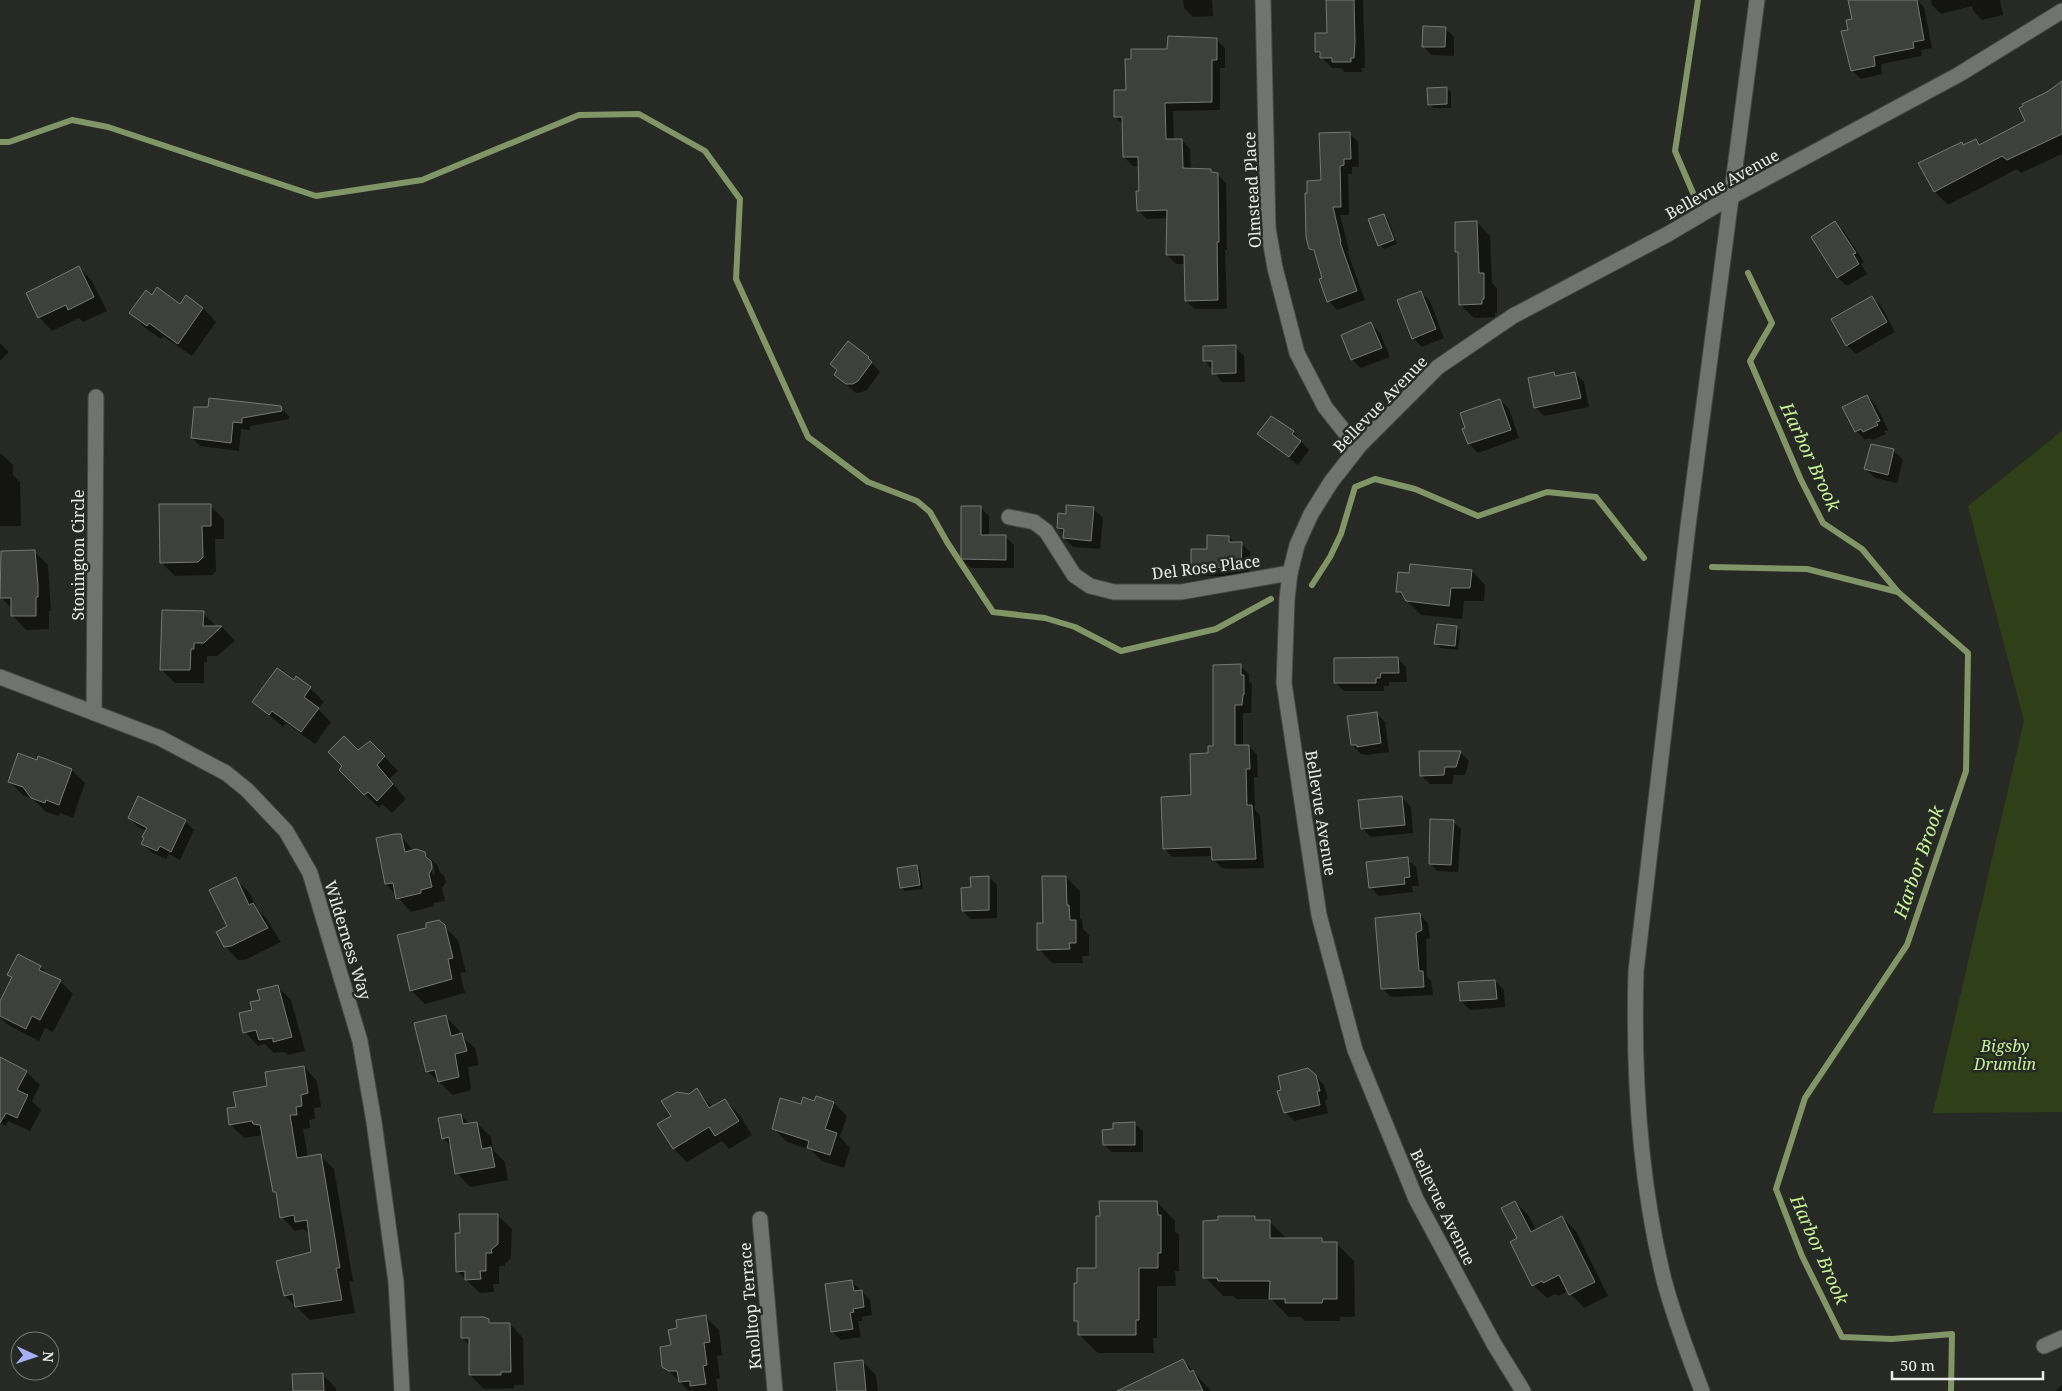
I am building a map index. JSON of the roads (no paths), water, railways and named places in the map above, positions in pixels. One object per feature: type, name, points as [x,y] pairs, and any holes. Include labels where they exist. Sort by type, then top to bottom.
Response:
[{"type":"street","name":"Olmstead Place","points":[[1263,0],[1268,228],[1276,268],[1297,353],[1325,407],[1344,431],[1360,445]]},
{"type":"street","points":[[1702,1391],[1665,1281],[1658,1251],[1640,1142],[1634,1036],[1636,971],[1688,526],[1729,198],[1757,0]]},
{"type":"street","name":"Bellevue Avenue","points":[[1523,1391],[1494,1344],[1416,1199],[1356,1050],[1319,915],[1284,683],[1287,599],[1290,573],[1297,545],[1311,514],[1331,482],[1360,445],[1438,367],[1513,316],[1668,234],[1729,198],[1958,75],[2062,11]]},
{"type":"street","name":"Stonington Circle","points":[[94,713],[96,397]]},
{"type":"street","name":"Del Rose Place","points":[[1009,517],[1034,522],[1046,531],[1074,576],[1090,586],[1114,592],[1180,592],[1290,573]]},
{"type":"street","name":"Wilderness Way","points":[[0,677],[160,738],[226,773],[247,790],[286,831],[310,873],[360,1041],[374,1122],[396,1282],[402,1391]]},
{"type":"street","name":"Knolltop Terrace","points":[[760,1218],[775,1391]]},
{"type":"street","points":[[2044,1346],[2062,1338]]},
{"type":"waterway","name":"Harbor Brook","points":[[1693,193],[1675,151],[1698,0]]},
{"type":"waterway","points":[[0,142],[9,142],[72,120],[108,127],[316,196],[422,180],[579,115],[639,114],[705,151],[740,199],[736,279],[808,437],[868,482],[917,501],[930,512],[947,542],[993,612],[1045,618],[1075,627],[1121,651],[1216,629],[1271,599]]},
{"type":"waterway","name":"Harbor Brook","points":[[1748,273],[1772,323],[1750,361],[1801,480],[1823,523],[1862,549],[1898,592],[1968,653],[1966,771],[1907,945],[1805,1098],[1776,1189],[1802,1256],[1842,1337],[1892,1339],[1952,1334],[1951,1391]]},
{"type":"waterway","points":[[1312,585],[1330,557],[1341,534],[1355,487],[1375,479],[1415,489],[1478,516],[1547,492],[1596,497],[1644,558]]},
{"type":"waterway","points":[[1712,567],[1807,569],[1898,592]]},
{"type":"park label","name":"Bigsby Drumlin","points":[[2005,1055]]}]
